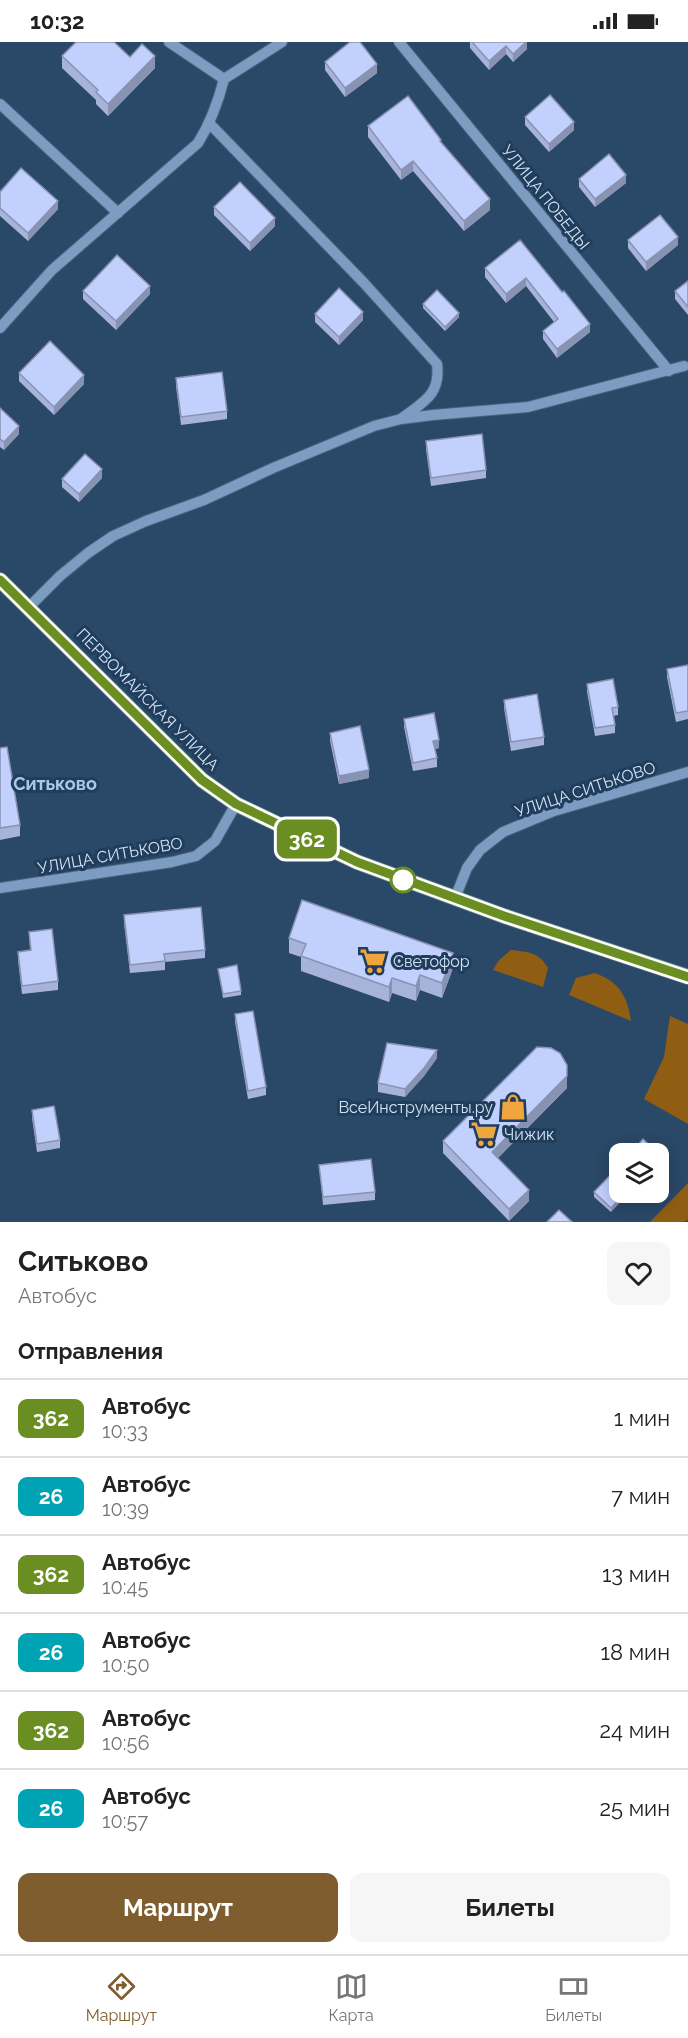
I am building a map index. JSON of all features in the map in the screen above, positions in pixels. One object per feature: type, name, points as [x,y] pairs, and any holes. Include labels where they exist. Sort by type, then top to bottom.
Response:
[{"type":"main road","name":"ПЕРВОМАЙСКАЯ УЛИЦА","points":[[0,580],[202,780],[236,804],[357,862],[455,898],[688,977]]},
{"type":"street","points":[[169,42],[224,80]]},
{"type":"street","points":[[0,328],[52,270],[198,143],[210,124],[224,80],[282,42]]},
{"type":"street","name":"УЛИЦА ПОБЕДЫ","points":[[399,42],[669,371]]},
{"type":"street","points":[[0,104],[118,213]]},
{"type":"street","points":[[210,124],[364,283],[436,364],[437,386],[427,399],[401,419]]},
{"type":"street","points":[[29,607],[87,553],[113,536],[146,521],[204,500],[374,426],[401,419],[528,407],[684,366]]},
{"type":"street","name":"УЛИЦА СИТЬКОВО","points":[[455,898],[467,868],[480,850],[502,832],[554,811],[688,772]]},
{"type":"street","name":"УЛИЦА СИТЬКОВО","points":[[0,888],[172,862],[196,856],[215,841],[236,804]]},
{"type":"shaded area","points":[[511,950],[533,954],[545,963],[548,968],[543,987],[493,970],[499,960]]},
{"type":"shaded area","points":[[595,973],[616,985],[627,1004],[631,1021],[569,995],[576,978]]},
{"type":"shaded area","points":[[670,1016],[688,1024],[688,1124],[644,1099],[664,1057]]},
{"type":"shaded area","points":[[688,1183],[688,1220],[650,1222],[669,1203]]},
{"type":"building","points":[[76,42],[114,42],[130,57],[142,44],[155,56],[108,104],[96,92],[98,90],[62,56]]},
{"type":"building","points":[[350,42],[360,42],[377,64],[345,88],[325,62]]},
{"type":"building","points":[[472,42],[526,42],[513,54],[506,46],[489,61]]},
{"type":"building","points":[[550,95],[574,122],[549,144],[525,117]]},
{"type":"building","points":[[408,96],[440,141],[490,199],[464,221],[413,161],[401,170],[368,126]]},
{"type":"building","points":[[609,154],[626,175],[595,199],[579,179]]},
{"type":"building","points":[[21,168],[58,201],[28,233],[0,208],[0,192]]},
{"type":"building","points":[[240,182],[275,218],[250,243],[214,207]]},
{"type":"building","points":[[660,215],[678,237],[646,262],[628,240]]},
{"type":"building","points":[[520,240],[590,324],[557,349],[543,331],[558,319],[526,278],[506,294],[485,268]]},
{"type":"building","points":[[117,255],[150,286],[116,321],[83,291]]},
{"type":"building","points":[[688,281],[688,307],[675,291]]},
{"type":"building","points":[[339,288],[363,312],[339,337],[315,314]]},
{"type":"building","points":[[437,290],[459,313],[445,327],[423,304]]},
{"type":"building","points":[[50,341],[84,375],[54,407],[19,373]]},
{"type":"building","points":[[222,372],[227,411],[181,417],[176,378]]},
{"type":"building","points":[[0,408],[19,426],[4,442],[0,439]]},
{"type":"building","points":[[482,434],[486,470],[431,478],[426,441]]},
{"type":"building","points":[[85,454],[102,469],[79,494],[62,479]]},
{"type":"building","points":[[688,665],[688,711],[676,713],[667,669]]},
{"type":"building","points":[[613,679],[618,707],[612,708],[615,725],[595,728],[587,684]]},
{"type":"building","points":[[537,694],[544,737],[511,742],[504,700]]},
{"type":"building","points":[[434,713],[439,740],[433,741],[437,758],[413,763],[404,719]]},
{"type":"building","points":[[360,726],[369,770],[339,776],[330,733]]},
{"type":"building","points":[[7,747],[20,825],[0,828],[0,748]]},
{"type":"building","points":[[302,900],[453,953],[442,983],[420,975],[416,986],[392,978],[389,987],[301,956],[306,944],[289,938]]},
{"type":"building","points":[[201,907],[205,950],[164,954],[165,961],[130,965],[124,915]]},
{"type":"building","points":[[52,929],[58,981],[22,986],[18,952],[31,950],[29,932]]},
{"type":"building","points":[[237,965],[241,991],[223,994],[218,969]]},
{"type":"building","points":[[253,1011],[266,1087],[248,1091],[235,1014]]},
{"type":"building","points":[[387,1043],[437,1050],[405,1089],[378,1083]]},
{"type":"building","points":[[537,1047],[551,1048],[560,1053],[567,1065],[567,1076],[492,1152],[529,1190],[509,1209],[443,1141]]},
{"type":"building","points":[[54,1106],[60,1140],[37,1144],[32,1110]]},
{"type":"building","points":[[371,1159],[375,1192],[323,1197],[319,1165]]},
{"type":"building","points":[[609,1176],[609,1203],[616,1203],[611,1208],[594,1192]]},
{"type":"building","points":[[559,1210],[572,1222],[547,1222]]},
{"type":"bus line","name":"362","points":[[0,580],[202,780],[236,804],[357,862],[536,927],[688,977]]},
{"type":"place","name":"Светофор","points":[[373,961]]},
{"type":"place","name":"ВсеИнструменты.ру","points":[[513,1107]]},
{"type":"place","name":"Чижик","points":[[484,1134]]},
{"type":"district","name":"Ситьково","points":[[55,784]]}]
